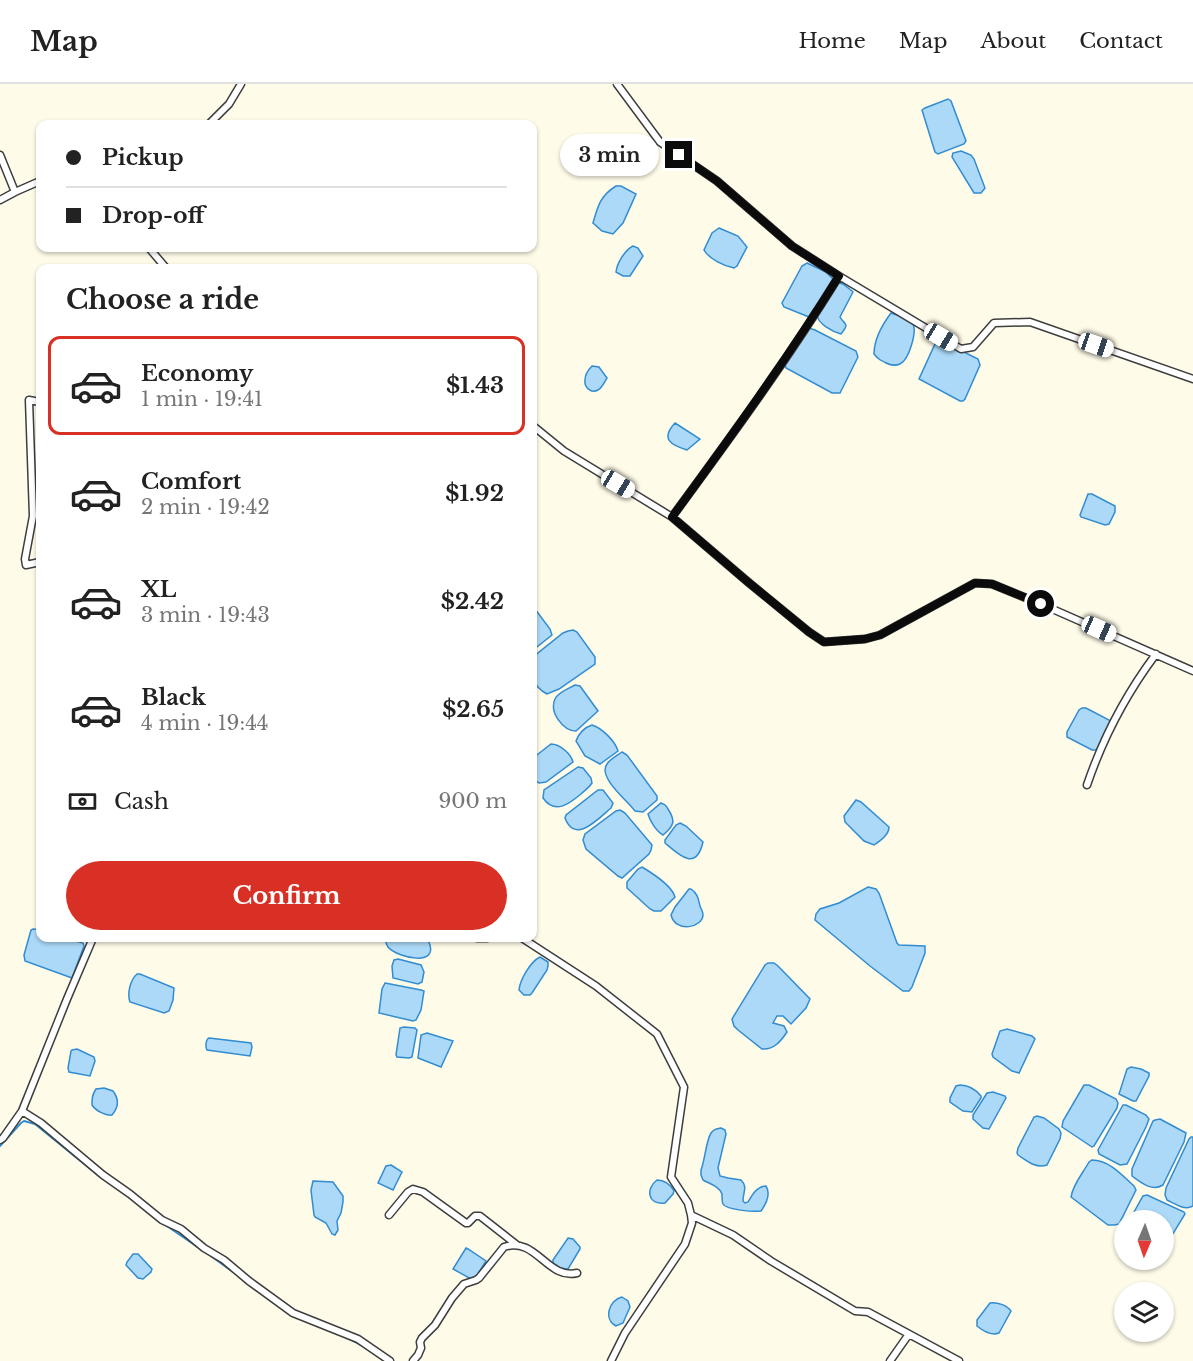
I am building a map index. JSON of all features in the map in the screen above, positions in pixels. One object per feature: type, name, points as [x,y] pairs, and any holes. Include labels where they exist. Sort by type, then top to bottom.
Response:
[{"type":"street","points":[[214,120],[229,104],[241,84]]},
{"type":"street","points":[[617,84],[660,142],[717,181],[792,246],[962,349],[973,347],[994,323],[1030,322],[1193,379]]},
{"type":"street","points":[[0,155],[15,192]]},
{"type":"street","points":[[0,200],[36,183]]},
{"type":"street","points":[[152,252],[163,264]]},
{"type":"street","points":[[672,517],[770,382],[839,276]]},
{"type":"street","points":[[36,401],[29,400],[33,516],[25,559],[26,565],[36,563]]},
{"type":"street","points":[[537,428],[564,450],[672,517],[748,582],[824,642],[865,639],[880,635],[975,583],[992,584],[1193,671]]},
{"type":"street","points":[[1088,785],[1096,760],[1118,712],[1156,654]]},
{"type":"street","points":[[0,1140],[22,1111],[91,942]]},
{"type":"street","points":[[528,942],[596,986],[657,1034],[684,1087],[671,1177],[688,1203],[692,1222],[685,1244],[625,1333],[611,1361]]},
{"type":"street","points":[[22,1111],[41,1123],[162,1220],[181,1229],[204,1248],[225,1260],[249,1281],[293,1313],[358,1338],[390,1361]]},
{"type":"street","points":[[389,1215],[408,1192],[423,1191],[464,1222],[468,1223],[475,1216],[480,1216],[517,1245],[527,1248],[550,1266],[561,1272],[573,1275],[577,1273]]},
{"type":"street","points":[[691,1215],[733,1235],[771,1261],[855,1311],[868,1312],[959,1361]]},
{"type":"street","points":[[413,1361],[421,1348],[422,1338],[435,1325],[464,1284],[479,1278],[504,1247],[517,1245]]},
{"type":"street","points":[[890,1361],[909,1334]]},
{"type":"water","points":[[948,99],[951,101],[966,141],[964,144],[938,154],[935,152],[922,110]]},
{"type":"water","points":[[961,151],[971,155],[974,159],[985,188],[981,193],[974,193],[952,157],[953,153]]},
{"type":"water","points":[[616,186],[621,186],[636,194],[623,223],[613,234],[602,231],[593,223],[598,206]]},
{"type":"water","points":[[719,228],[738,236],[747,247],[734,268],[717,262],[704,250],[712,233]]},
{"type":"water","points":[[633,246],[638,248],[643,256],[630,276],[623,276],[616,272],[617,268],[624,254]]},
{"type":"water","points":[[807,263],[826,272],[833,279],[809,317],[784,307],[782,303],[802,266]]},
{"type":"water","points":[[839,283],[853,292],[840,317],[846,324],[841,334],[823,324],[817,315]]},
{"type":"water","points":[[891,313],[909,320],[914,328],[909,352],[900,364],[896,365],[886,363],[874,354],[879,332]]},
{"type":"water","points":[[809,328],[856,351],[858,357],[840,393],[832,393],[786,368],[787,361]]},
{"type":"water","points":[[937,342],[944,342],[978,359],[980,365],[963,401],[919,379]]},
{"type":"water","points":[[592,366],[599,367],[607,378],[601,388],[595,391],[588,389],[585,383],[586,374]]},
{"type":"water","points":[[675,423],[700,439],[687,450],[676,446],[669,441],[668,437]]},
{"type":"water","points":[[1088,494],[1115,506],[1115,512],[1109,524],[1105,525],[1081,517]]},
{"type":"water","points":[[537,612],[550,629],[552,635],[537,647]]},
{"type":"water","points":[[568,631],[577,632],[595,657],[595,664],[559,689],[547,694],[537,686],[537,654]]},
{"type":"water","points":[[575,685],[580,686],[598,711],[576,731],[566,728],[558,720],[554,709],[558,694]]},
{"type":"water","points":[[1082,708],[1111,721],[1097,750],[1092,750],[1067,737],[1067,732]]},
{"type":"water","points":[[592,725],[608,735],[618,751],[600,764],[585,756],[576,741],[582,731]]},
{"type":"water","points":[[551,744],[565,750],[573,762],[546,782],[539,783],[537,782],[537,755]]},
{"type":"water","points":[[622,752],[627,755],[657,796],[657,800],[643,812],[635,811],[606,775],[607,764]]},
{"type":"water","points":[[578,767],[583,768],[591,778],[590,786],[572,801],[562,806],[552,806],[543,798],[544,790]]},
{"type":"water","points":[[598,790],[603,790],[613,803],[611,808],[587,827],[575,829],[569,826],[566,815]]},
{"type":"water","points":[[856,800],[889,827],[886,835],[874,845],[864,841],[845,822],[844,816]]},
{"type":"water","points":[[661,803],[671,813],[673,820],[670,829],[663,835],[654,826],[648,814]]},
{"type":"water","points":[[620,810],[652,845],[649,854],[622,878],[586,849],[583,840],[585,834]]},
{"type":"water","points":[[680,823],[703,842],[700,851],[692,859],[681,856],[665,843],[676,825]]},
{"type":"water","points":[[642,867],[666,884],[675,897],[661,911],[650,909],[627,888],[627,882]]},
{"type":"water","points":[[868,887],[876,889],[879,893],[897,943],[925,946],[925,953],[909,991],[903,991],[815,920],[820,909],[839,903]]},
{"type":"water","points":[[689,889],[696,894],[703,915],[699,923],[683,927],[674,921],[671,915]]},
{"type":"water","points":[[36,929],[36,942],[83,943],[84,946],[72,978],[25,961],[24,955],[31,930]]},
{"type":"water","points":[[429,942],[431,949],[424,957],[408,957],[393,951],[386,943]]},
{"type":"water","points":[[540,957],[548,962],[547,970],[532,993],[524,995],[519,990],[521,981],[529,967]]},
{"type":"water","points":[[394,960],[421,965],[424,972],[422,982],[418,984],[393,978],[392,966]]},
{"type":"water","points":[[768,963],[778,966],[810,999],[806,1008],[791,1024],[783,1016],[777,1016],[773,1023],[784,1026],[787,1032],[780,1042],[762,1049],[734,1026],[732,1019]]},
{"type":"water","points":[[137,974],[174,988],[169,1011],[164,1013],[130,1002],[130,987]]},
{"type":"water","points":[[385,983],[424,991],[421,1010],[416,1020],[379,1013]]},
{"type":"water","points":[[400,1028],[417,1030],[412,1057],[409,1058],[396,1055]]},
{"type":"water","points":[[1007,1029],[1032,1036],[1035,1039],[1019,1073],[1012,1071],[992,1054],[1000,1031]]},
{"type":"water","points":[[427,1033],[453,1041],[441,1067],[418,1058],[421,1035]]},
{"type":"water","points":[[209,1038],[251,1043],[250,1056],[207,1050],[206,1043]]},
{"type":"water","points":[[77,1049],[94,1057],[95,1061],[90,1076],[69,1072],[71,1051]]},
{"type":"water","points":[[1131,1067],[1149,1073],[1136,1101],[1119,1094],[1127,1069]]},
{"type":"water","points":[[1084,1085],[1089,1085],[1116,1099],[1118,1103],[1092,1147],[1062,1127],[1063,1121]]},
{"type":"water","points":[[956,1086],[972,1088],[981,1096],[972,1112],[963,1111],[950,1102]]},
{"type":"water","points":[[104,1088],[113,1091],[116,1097],[117,1106],[112,1115],[101,1113],[92,1105],[92,1097],[96,1089]]},
{"type":"water","points":[[993,1092],[1006,1098],[989,1129],[983,1128],[973,1119],[973,1115],[987,1093]]},
{"type":"water","points":[[1123,1105],[1146,1115],[1149,1119],[1127,1164],[1120,1165],[1099,1154],[1098,1150]]},
{"type":"water","points":[[1034,1117],[1044,1118],[1061,1133],[1047,1165],[1043,1166],[1032,1164],[1017,1153]]},
{"type":"water","points":[[1160,1119],[1186,1133],[1184,1142],[1163,1185],[1155,1188],[1147,1186],[1132,1176],[1132,1169],[1153,1121]]},
{"type":"water","points":[[721,1128],[726,1134],[718,1168],[720,1176],[741,1180],[745,1187],[743,1201],[745,1203],[757,1189],[766,1186],[768,1196],[761,1211],[740,1210],[725,1206],[719,1189],[703,1180],[701,1170],[709,1136],[716,1129]]},
{"type":"water","points":[[1193,1137],[1193,1206],[1187,1208],[1167,1200],[1165,1195],[1166,1188]]},
{"type":"water","points":[[1098,1161],[1115,1169],[1136,1190],[1126,1210],[1114,1210],[1114,1225],[1108,1225],[1071,1197],[1076,1183],[1089,1162]]},
{"type":"water","points":[[391,1165],[402,1172],[393,1190],[378,1183],[386,1166]]},
{"type":"water","points":[[657,1180],[667,1183],[674,1191],[665,1203],[655,1202],[650,1196],[651,1188]]},
{"type":"water","points":[[313,1181],[333,1182],[343,1196],[341,1213],[337,1221],[338,1230],[335,1235],[326,1223],[314,1215],[311,1190]]},
{"type":"water","points":[[1147,1195],[1184,1212],[1174,1232],[1174,1210],[1135,1210],[1143,1196]]},
{"type":"water","points":[[568,1238],[573,1239],[580,1249],[568,1269],[560,1268],[553,1263],[553,1260]]},
{"type":"water","points":[[466,1248],[486,1261],[476,1277],[471,1279],[453,1269]]},
{"type":"water","points":[[133,1254],[138,1254],[152,1269],[143,1279],[138,1278],[126,1265]]},
{"type":"water","points":[[622,1297],[628,1301],[630,1307],[623,1323],[616,1326],[610,1319],[609,1310],[617,1299]]},
{"type":"water","points":[[990,1303],[1002,1304],[1011,1311],[999,1333],[996,1334],[977,1326],[977,1320]]},
{"type":"waterway","points":[[0,1146],[24,1121],[35,1124],[99,1176]]},
{"type":"waterway","points":[[164,1224],[199,1248]]},
{"type":"waterway","points":[[211,1256],[233,1272]]},
{"type":"waterway","points":[[279,1306],[289,1313]]},
{"type":"waterway","points":[[346,1337],[363,1346]]},
{"type":"route","points":[[679,155],[717,181],[792,246],[839,276],[770,382],[672,517],[748,582],[824,642],[865,639],[880,635],[975,583],[992,584],[1041,604]]}]
